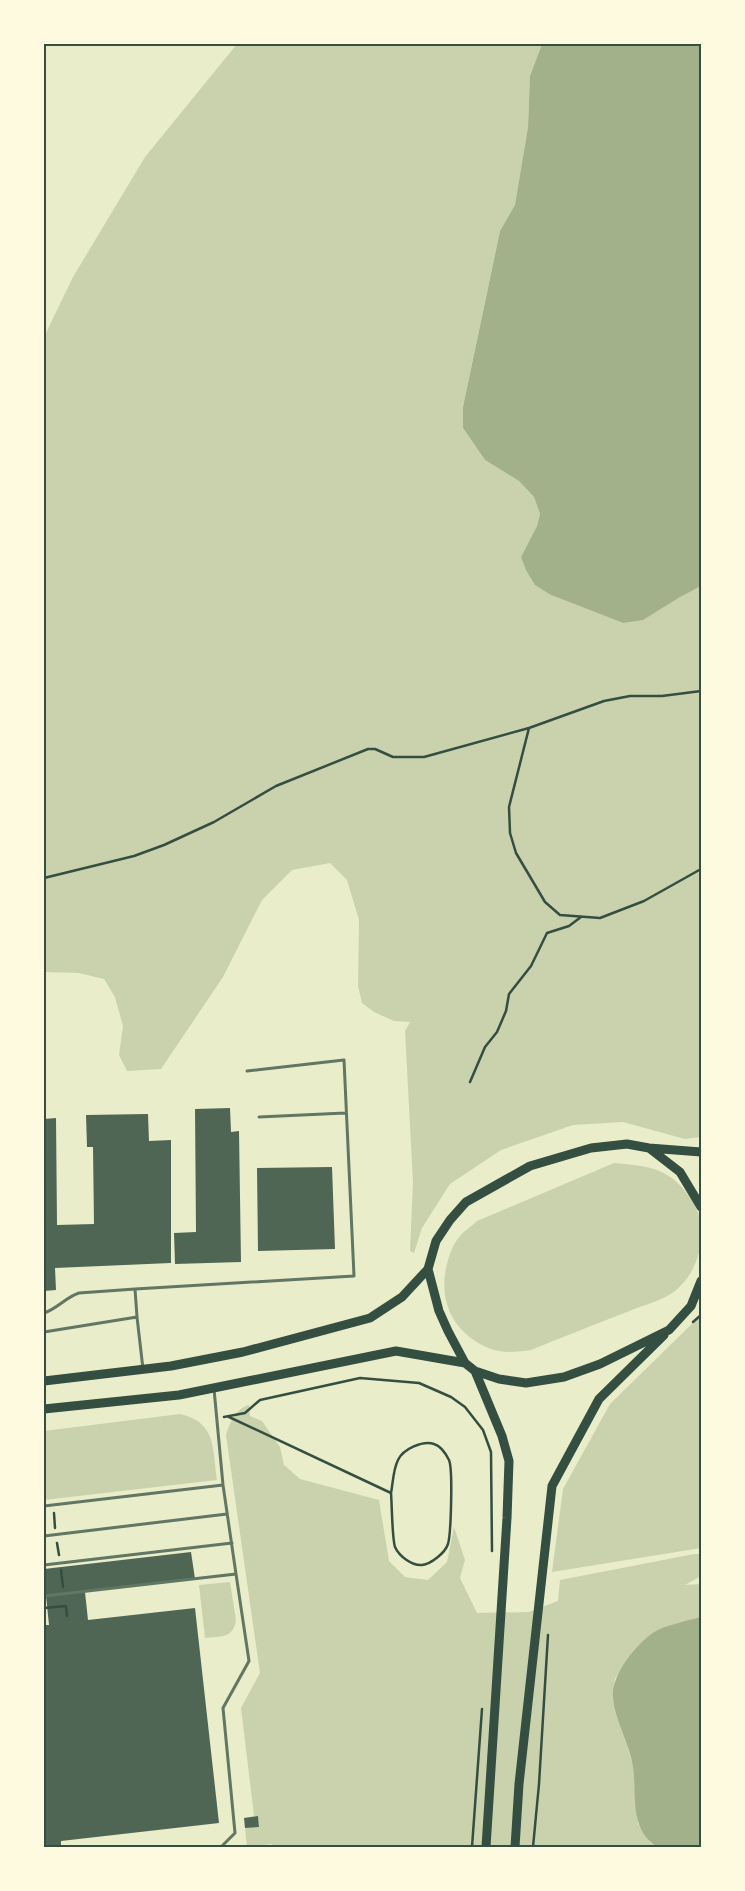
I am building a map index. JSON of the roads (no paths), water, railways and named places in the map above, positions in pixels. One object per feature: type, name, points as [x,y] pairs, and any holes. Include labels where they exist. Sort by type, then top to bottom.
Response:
[{"type":"main road","points":[[44,1381],[143,1369],[243,1352],[370,1318],[402,1297],[428,1269],[436,1241],[450,1220],[466,1202],[530,1166],[591,1148],[627,1144],[648,1148],[701,1152]]},
{"type":"main road","points":[[648,1148],[680,1172],[701,1207]]},
{"type":"main road","points":[[428,1269],[440,1311],[465,1363],[475,1371],[498,1379],[526,1383],[564,1377],[600,1364],[669,1330]]},
{"type":"main road","points":[[515,1847],[519,1784],[552,1486],[599,1399],[669,1330],[690,1306],[701,1281]]},
{"type":"main road","points":[[44,1409],[179,1395],[396,1351],[465,1363]]},
{"type":"main road","points":[[475,1371],[502,1436],[509,1461],[486,1847]]},
{"type":"lane","points":[[44,1314],[53,1310],[72,1295],[79,1293],[354,1276],[344,1060],[247,1071]]},
{"type":"lane","points":[[259,1117],[345,1113]]},
{"type":"lane","points":[[135,1290],[143,1369]]},
{"type":"lane","points":[[44,1332],[137,1318]]},
{"type":"lane","points":[[214,1389],[223,1485],[249,1662],[223,1708],[235,1833],[221,1847]]},
{"type":"lane","points":[[44,1506],[223,1485]]},
{"type":"lane","points":[[44,1536],[228,1514]]},
{"type":"lane","points":[[44,1565],[232,1543]]},
{"type":"lane","points":[[44,1596],[236,1574]]}]
